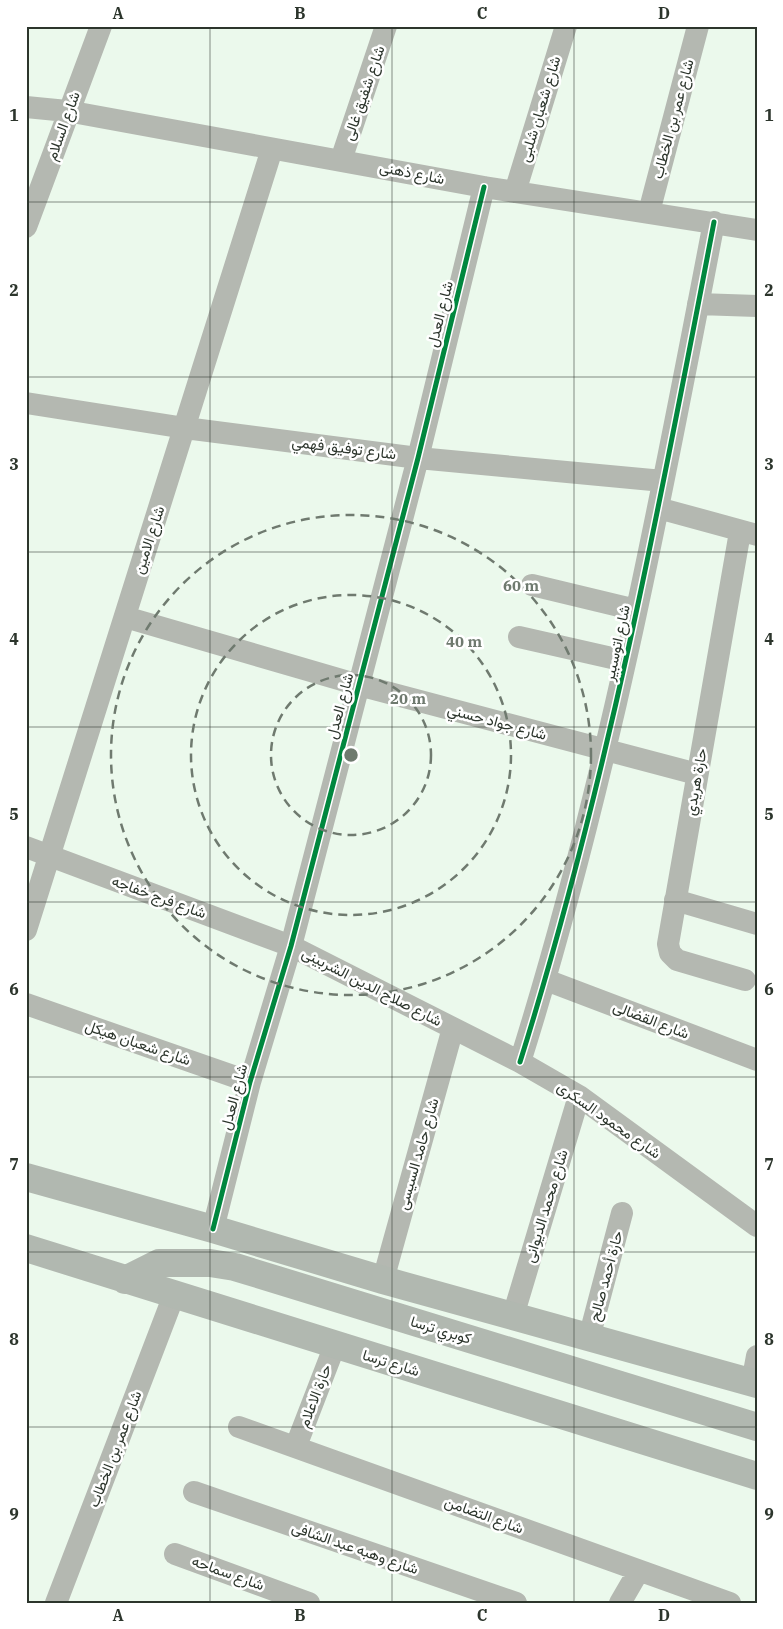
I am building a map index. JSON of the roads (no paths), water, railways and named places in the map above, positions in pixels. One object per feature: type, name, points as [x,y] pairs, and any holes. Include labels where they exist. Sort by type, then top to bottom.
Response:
[{"type":"main road","points":[[26,1177],[213,1229],[382,1280],[754,1384]]},
{"type":"main road","name":"شارع ترسا","points":[[26,1248],[757,1476]]},
{"type":"main road","name":"كوبري ترسا","points":[[125,1280],[159,1262],[210,1263],[235,1268],[757,1427]]},
{"type":"street","name":"شارع السلام","points":[[26,226],[67,111],[101,26]]},
{"type":"street","name":"شارع شفيق غالى","points":[[341,160],[386,26]]},
{"type":"street","name":"شارع شعبان شلبى","points":[[515,192],[566,26]]},
{"type":"street","name":"شارع عمر بن الخطاب","points":[[648,212],[698,26]]},
{"type":"street","name":"شارع ذهنى","points":[[26,106],[67,111],[484,187],[757,230]]},
{"type":"street","name":"شارع الامين","points":[[26,930],[272,149]]},
{"type":"street","name":"شارع العدل","points":[[213,1229],[250,1082],[291,946],[359,685],[418,458],[484,187]]},
{"type":"street","name":"شارع اتوسبير","points":[[520,1062],[546,980],[606,752],[658,508],[714,222]]},
{"type":"street","points":[[698,304],[757,306]]},
{"type":"street","name":"شارع توفيق فهمي","points":[[26,403],[185,428],[418,458],[663,481]]},
{"type":"street","points":[[658,508],[748,533]]},
{"type":"street","name":"حارة هريدي","points":[[745,980],[678,960],[670,953],[668,944],[697,774],[748,533]]},
{"type":"street","points":[[532,585],[636,610]]},
{"type":"street","name":"شارع جواد حسني","points":[[125,617],[359,685],[606,752],[697,774]]},
{"type":"street","points":[[519,637],[626,661]]},
{"type":"street","name":"شارع فرج خفاجه","points":[[26,847],[291,946]]},
{"type":"street","points":[[676,900],[757,924]]},
{"type":"street","name":"شارع صلاح الدين الشربينى","points":[[291,946],[453,1028]]},
{"type":"street","name":"شارع القضالى","points":[[546,980],[757,1060]]},
{"type":"street","name":"شارع شعبان هيكل","points":[[26,1004],[250,1082]]},
{"type":"street","name":"شارع محمود السكرى","points":[[453,1028],[520,1062],[579,1096],[757,1226]]},
{"type":"street","name":"شارع حامد السيسى","points":[[382,1280],[453,1028]]},
{"type":"street","name":"شارع محمد الديوانى","points":[[513,1316],[579,1096]]},
{"type":"street","name":"حارة أحمد صالح","points":[[589,1338],[622,1213]]},
{"type":"street","name":"شارع عمر بن الخطاب","points":[[56,1603],[174,1295]]},
{"type":"street","name":"حارة الاعلام","points":[[296,1446],[335,1345]]},
{"type":"street","points":[[754,1384],[757,1356]]},
{"type":"street","name":"شارع التضامن","points":[[239,1427],[296,1446],[638,1572],[730,1603]]},
{"type":"street","name":"شارع وهبه عبد الشافى","points":[[194,1492],[516,1603]]},
{"type":"street","name":"شارع سماحه","points":[[175,1554],[308,1603]]},
{"type":"street","points":[[620,1603],[638,1572]]}]
